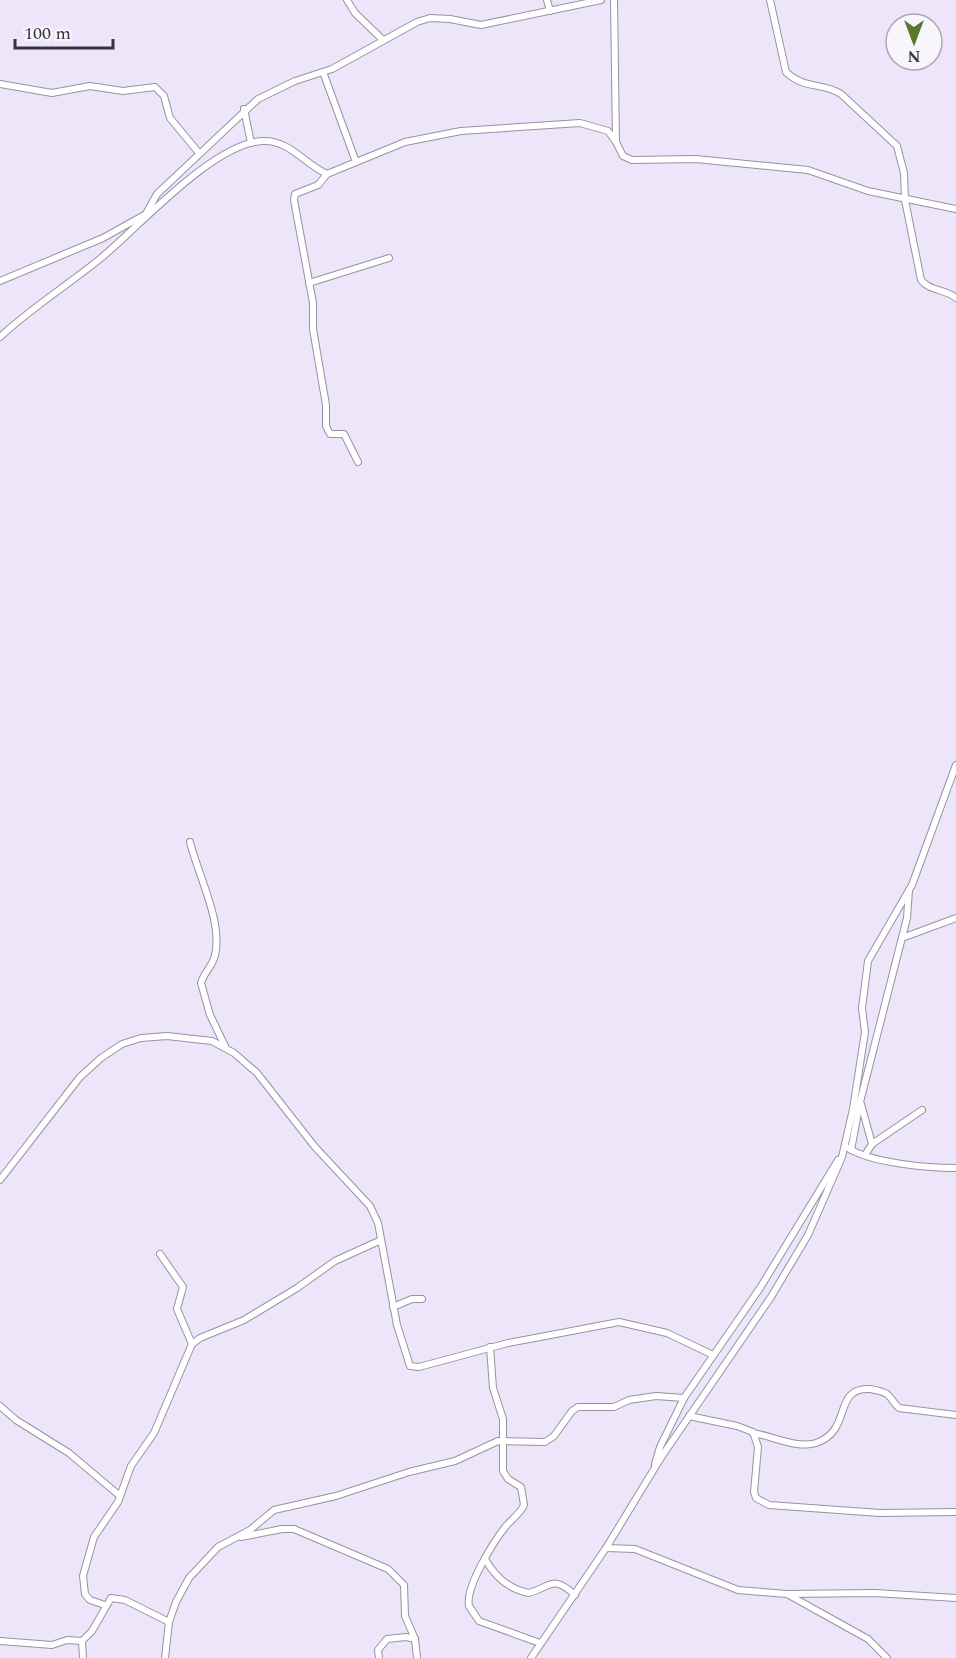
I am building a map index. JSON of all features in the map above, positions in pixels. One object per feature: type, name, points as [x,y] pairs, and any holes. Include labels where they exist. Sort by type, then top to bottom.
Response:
[{"type":"street","points":[[347,0],[355,13],[383,40]]},
{"type":"street","points":[[547,0],[550,11]]},
{"type":"street","points":[[0,337],[115,246],[146,214],[157,194],[244,109],[258,99],[366,52],[383,40],[417,22],[430,18],[450,19],[482,26],[601,0]]},
{"type":"street","points":[[614,0],[616,142]]},
{"type":"street","points":[[770,0],[786,72],[805,85],[837,91],[885,132],[897,146],[904,173],[905,200],[921,280],[930,288],[950,292],[956,298]]},
{"type":"street","points":[[323,72],[356,162]]},
{"type":"street","points":[[0,84],[52,93],[90,86],[123,91],[155,87],[164,96],[170,118],[199,153]]},
{"type":"street","points":[[244,109],[251,143]]},
{"type":"street","points":[[358,462],[344,434],[339,432],[330,434],[327,431],[309,283],[294,197],[295,194],[318,185],[327,174],[420,137],[512,127],[580,123],[608,131],[623,156],[632,160],[696,159],[808,170],[850,185],[905,200],[956,209]]},
{"type":"street","points":[[0,281],[103,238],[146,214],[226,153],[251,143],[279,143],[327,174]]},
{"type":"street","points":[[309,283],[389,258]]},
{"type":"street","points":[[531,1658],[606,1548],[655,1467],[771,1297],[823,1204],[842,1157],[856,1095],[865,1032],[862,1008],[868,961],[909,890],[956,765]]},
{"type":"street","points":[[190,842],[216,934],[215,955],[201,983],[210,1015],[225,1047]]},
{"type":"street","points":[[851,1150],[860,1102],[909,909],[909,890]]},
{"type":"street","points":[[902,938],[956,918]]},
{"type":"street","points":[[0,1180],[80,1077],[101,1058],[122,1044],[141,1038],[167,1036],[199,1038],[225,1047],[257,1073],[315,1147],[369,1203],[378,1223],[393,1307],[410,1366],[442,1362],[490,1347],[619,1322],[668,1333],[713,1355]]},
{"type":"street","points":[[856,1095],[872,1144]]},
{"type":"street","points":[[865,1155],[872,1144],[922,1110]]},
{"type":"street","points":[[845,1145],[865,1155],[923,1166],[956,1168]]},
{"type":"street","points":[[655,1467],[660,1447],[684,1398],[755,1296],[828,1173],[842,1157]]},
{"type":"street","points":[[105,1605],[90,1600],[85,1594],[83,1575],[94,1537],[120,1496],[131,1466],[154,1433],[192,1344],[244,1320],[297,1288],[335,1261],[380,1241]]},
{"type":"street","points":[[160,1254],[183,1287],[177,1309],[192,1344]]},
{"type":"street","points":[[393,1307],[412,1299],[422,1299]]},
{"type":"street","points":[[490,1347],[493,1388],[504,1419],[504,1471],[508,1479],[521,1487],[524,1505],[506,1525],[485,1559],[468,1600],[479,1621],[514,1631],[540,1643]]},
{"type":"street","points":[[689,1416],[804,1444],[820,1442],[840,1425],[847,1399],[853,1392],[861,1389],[882,1391],[890,1396],[899,1408],[956,1415]]},
{"type":"street","points":[[165,1658],[169,1622],[176,1602],[189,1578],[211,1553],[250,1530],[274,1510],[336,1496],[409,1472],[455,1461],[504,1440],[545,1442],[554,1436],[572,1411],[578,1407],[614,1407],[629,1400],[647,1397],[684,1398]]},
{"type":"street","points":[[0,1406],[11,1417],[69,1453],[120,1496]]},
{"type":"street","points":[[753,1432],[758,1447],[754,1492],[761,1502],[769,1505],[880,1513],[956,1512]]},
{"type":"street","points":[[234,1539],[282,1528],[294,1530],[388,1569],[404,1585],[405,1616],[415,1639],[417,1658]]},
{"type":"street","points":[[606,1548],[635,1549],[732,1589],[787,1594],[875,1593],[956,1598]]},
{"type":"street","points":[[485,1559],[495,1576],[517,1589],[529,1593],[546,1583],[551,1583],[564,1587],[575,1595]]},
{"type":"street","points":[[787,1594],[868,1640],[887,1658]]},
{"type":"street","points":[[83,1658],[82,1641],[96,1624],[111,1598],[117,1598],[169,1622]]},
{"type":"street","points":[[379,1658],[378,1650],[387,1639],[394,1637],[415,1639]]},
{"type":"street","points":[[0,1641],[52,1645],[67,1640],[82,1641]]}]
